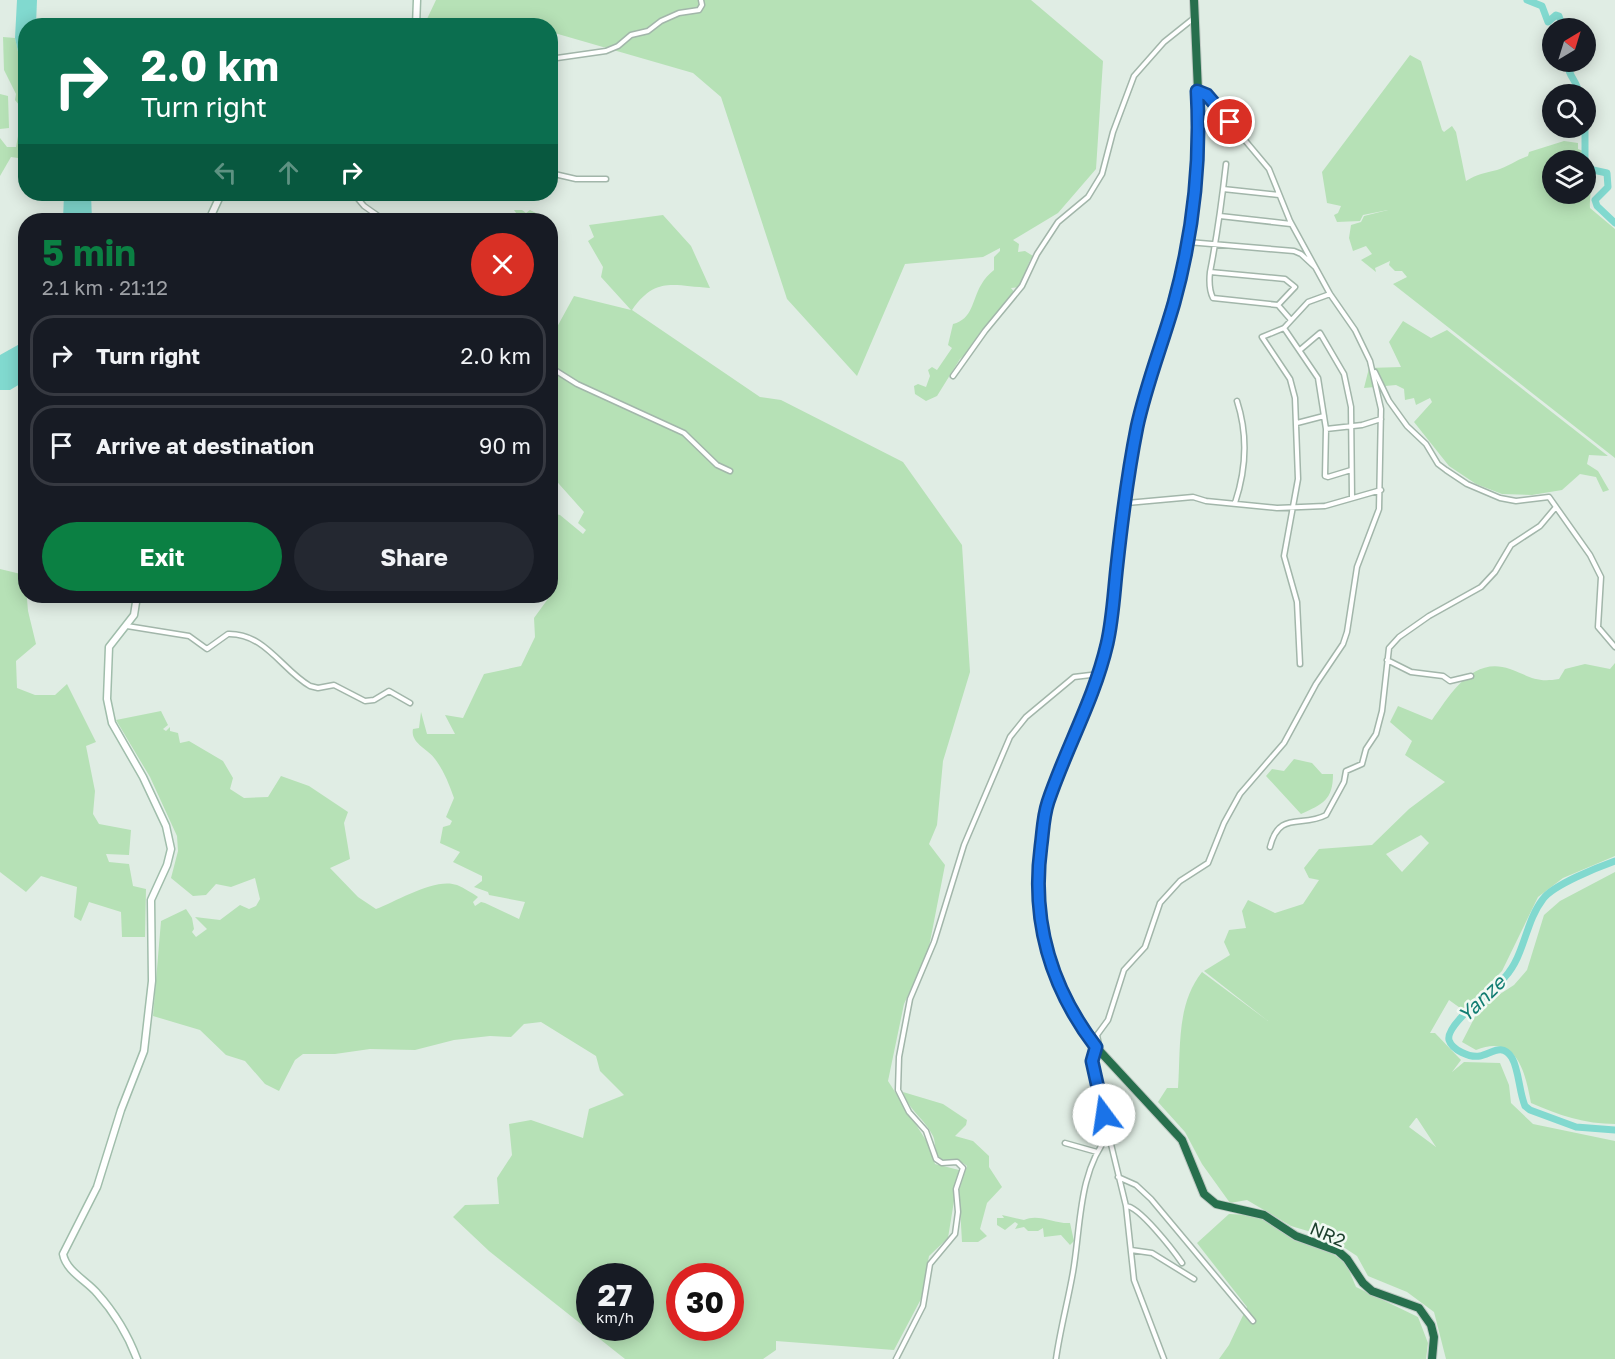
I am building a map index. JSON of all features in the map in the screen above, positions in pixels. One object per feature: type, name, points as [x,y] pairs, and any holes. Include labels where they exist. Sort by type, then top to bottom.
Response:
[{"type":"highway","name":"NR2","points":[[1194,0],[1200,136],[1188,242],[1174,302],[1141,411],[1125,503],[1111,621],[1099,674],[1048,803],[1036,879],[1039,916],[1054,973],[1069,1006],[1098,1050],[1182,1140],[1193,1161],[1200,1187],[1216,1204],[1264,1215],[1296,1236],[1338,1251],[1372,1291],[1419,1308],[1431,1325],[1434,1337],[1432,1359]]},
{"type":"main road","points":[[416,18],[417,0]]},
{"type":"main road","points":[[137,603],[134,615],[111,643],[108,654],[110,714],[166,826],[171,849],[167,865],[151,900],[152,981],[144,1051],[121,1110],[97,1187],[63,1254],[70,1268],[95,1290],[115,1317],[137,1359]]},
{"type":"street","points":[[558,58],[606,51],[618,46],[631,34],[648,31],[661,21],[679,13],[699,10],[702,5],[701,0]]},
{"type":"street","points":[[953,376],[985,331],[1022,286],[1037,254],[1058,222],[1088,196],[1102,174],[1113,132],[1134,76],[1164,42],[1194,17]]},
{"type":"street","points":[[1197,91],[1207,95],[1267,165],[1291,224],[1330,294],[1355,330],[1389,401],[1407,426],[1426,444],[1438,464],[1467,484],[1500,498],[1516,501],[1549,497],[1590,555],[1601,577],[1598,627],[1615,647]]},
{"type":"street","points":[[1226,164],[1209,290],[1213,298],[1278,305],[1291,320]]},
{"type":"street","points":[[558,176],[576,179],[606,179]]},
{"type":"street","points":[[1223,189],[1279,195]]},
{"type":"street","points":[[360,201],[374,213]]},
{"type":"street","points":[[1220,216],[1291,224]]},
{"type":"street","points":[[1188,242],[1293,251],[1301,254],[1318,270]]},
{"type":"street","points":[[1210,272],[1286,279],[1295,287],[1278,305]]},
{"type":"street","points":[[1300,664],[1297,602],[1284,556],[1298,479],[1295,398],[1290,379],[1262,337],[1284,328],[1308,302],[1330,294]]},
{"type":"street","points":[[1284,328],[1318,378],[1326,429],[1325,476],[1351,470]]},
{"type":"street","points":[[1300,350],[1320,333],[1344,374],[1351,427],[1352,498]]},
{"type":"street","points":[[1164,1359],[1137,1291],[1126,1206],[1117,1176],[1092,1057],[1098,1050],[1097,1035],[1108,1020],[1124,970],[1145,947],[1160,903],[1180,881],[1208,863],[1224,823],[1240,794],[1284,743],[1316,684],[1346,638],[1357,567],[1377,516],[1381,490],[1381,419],[1373,369]]},
{"type":"street","points":[[558,372],[577,384],[684,433],[717,465],[730,471]]},
{"type":"street","points":[[1234,503],[1242,483],[1244,459],[1243,427],[1237,401]]},
{"type":"street","points":[[1297,423],[1324,416]]},
{"type":"street","points":[[1326,429],[1351,427],[1381,419]]},
{"type":"street","points":[[1125,503],[1193,497],[1291,508],[1325,506],[1381,490]]},
{"type":"street","points":[[1270,847],[1274,834],[1284,824],[1326,815],[1344,782],[1346,771],[1362,764],[1379,722],[1389,648],[1399,637],[1481,587],[1495,573],[1511,545],[1540,526],[1556,507]]},
{"type":"street","points":[[127,626],[189,636],[207,649],[228,634],[249,637],[266,647],[310,686],[318,688],[334,685],[358,698],[370,701],[389,691],[410,704]]},
{"type":"street","points":[[1387,660],[1411,672],[1443,676],[1450,681],[1471,676]]},
{"type":"street","points":[[896,1359],[923,1306],[933,1258],[955,1234],[958,1212],[956,1189],[963,1168],[957,1162],[942,1163],[936,1159],[932,1140],[909,1112],[898,1090],[899,1057],[910,999],[934,942],[963,845],[1010,737],[1026,717],[1074,677],[1099,674]]},
{"type":"street","points":[[1056,1359],[1073,1271],[1076,1233],[1088,1170],[1109,1135]]},
{"type":"street","points":[[1065,1143],[1097,1152]]},
{"type":"street","points":[[1117,1176],[1137,1185],[1146,1194],[1218,1276],[1253,1321]]},
{"type":"street","points":[[1126,1206],[1131,1206],[1142,1213],[1182,1263]]},
{"type":"street","points":[[1131,1250],[1152,1252],[1194,1279]]},
{"type":"green space","points":[[436,0],[1031,0],[1103,61],[1096,169],[1058,213],[1013,240],[1019,244],[1018,252],[1025,251],[1033,256],[1019,287],[1011,288],[1014,292],[978,335],[974,347],[960,359],[937,396],[926,401],[915,394],[914,386],[918,384],[926,387],[930,376],[928,370],[932,367],[937,370],[952,348],[948,345],[953,324],[965,318],[982,283],[994,270],[994,257],[1000,248],[983,257],[905,264],[857,376],[787,299],[721,97],[693,73],[558,34],[558,18],[427,18]]},
{"type":"green space","points":[[3,37],[15,38],[18,52],[18,104],[15,100],[16,94],[4,70]]},
{"type":"green space","points":[[1410,55],[1421,61],[1442,130],[1444,132],[1452,126],[1456,132],[1466,181],[1477,175],[1505,167],[1528,156],[1529,152],[1564,141],[1578,143],[1578,149],[1580,150],[1542,150],[1542,204],[1590,204],[1590,208],[1615,229],[1615,458],[1393,284],[1407,277],[1402,271],[1395,271],[1389,265],[1390,261],[1375,268],[1376,272],[1361,260],[1372,254],[1366,246],[1353,251],[1349,238],[1351,225],[1361,222],[1364,216],[1388,210],[1363,215],[1360,221],[1337,222],[1334,215],[1338,213],[1341,206],[1327,203],[1322,172]]},
{"type":"green space","points":[[0,94],[8,96],[9,128],[0,129]]},
{"type":"green space","points":[[18,136],[18,158],[11,157],[0,176],[0,138],[7,147],[16,147]]},
{"type":"green space","points":[[514,210],[522,210],[526,213],[516,213]]},
{"type":"green space","points":[[663,215],[691,246],[710,288],[675,285],[657,288],[641,299],[632,310],[760,397],[781,400],[903,462],[962,545],[970,672],[943,761],[937,825],[929,844],[945,865],[928,952],[904,1004],[888,1081],[929,1145],[935,1164],[959,1170],[948,1238],[929,1256],[921,1299],[894,1350],[776,1341],[776,1350],[763,1359],[625,1359],[602,1341],[654,1341],[654,1263],[576,1263],[576,1320],[489,1251],[453,1217],[465,1205],[499,1204],[497,1178],[512,1155],[509,1124],[531,1120],[583,1138],[589,1109],[624,1095],[600,1071],[596,1056],[541,1022],[524,1024],[511,1037],[490,1036],[454,1040],[415,1050],[370,1049],[335,1054],[303,1054],[295,1060],[279,1091],[265,1084],[245,1061],[226,1055],[200,1030],[153,1016],[161,921],[186,909],[192,918],[194,929],[192,932],[196,937],[207,929],[195,917],[220,920],[240,905],[249,909],[256,906],[260,899],[255,878],[231,887],[216,884],[206,895],[193,896],[171,878],[178,851],[177,836],[150,777],[116,720],[161,711],[168,725],[163,729],[166,731],[170,727],[170,731],[178,733],[180,743],[189,741],[223,761],[233,778],[230,789],[244,798],[268,797],[281,776],[309,786],[348,812],[344,823],[350,859],[330,868],[358,897],[376,909],[416,891],[448,883],[460,886],[478,897],[473,902],[475,906],[481,902],[485,903],[519,919],[525,902],[489,895],[488,892],[474,887],[482,881],[482,876],[453,862],[460,852],[440,843],[443,827],[450,825],[452,821],[446,817],[454,798],[441,768],[432,755],[414,738],[413,729],[419,728],[421,712],[427,734],[455,734],[445,715],[463,718],[484,674],[521,666],[535,637],[534,618],[545,603],[558,603],[558,515],[583,534],[586,530],[578,523],[584,512],[558,483],[558,325],[574,296],[631,310],[601,277],[603,267],[588,241],[594,237],[589,225]]},
{"type":"green space","points":[[1403,321],[1431,338],[1447,330],[1608,456],[1589,455],[1587,464],[1598,471],[1609,490],[1603,492],[1596,477],[1580,474],[1562,490],[1532,495],[1502,494],[1476,484],[1449,466],[1414,422],[1432,402],[1430,398],[1416,405],[1414,398],[1405,400],[1404,389],[1396,385],[1364,388],[1369,368],[1401,367],[1389,342]]},
{"type":"green space","points":[[0,569],[18,573],[18,603],[27,603],[36,644],[16,661],[17,688],[35,695],[55,695],[67,684],[96,742],[86,746],[95,791],[93,814],[99,824],[131,830],[129,855],[106,854],[109,862],[129,864],[133,886],[146,889],[145,937],[122,937],[121,912],[89,902],[81,921],[74,917],[77,887],[41,876],[26,892],[0,872]]},
{"type":"green space","points":[[1615,663],[1615,856],[1563,878],[1538,897],[1502,971],[1463,1010],[1449,1000],[1430,1033],[1435,1033],[1461,1060],[1452,1072],[1464,1062],[1500,1063],[1509,1085],[1511,1103],[1533,1124],[1615,1141],[1615,1359],[1446,1359],[1434,1312],[1407,1292],[1368,1276],[1357,1256],[1328,1237],[1291,1226],[1247,1200],[1230,1203],[1202,1164],[1185,1132],[1158,1102],[1167,1088],[1178,1088],[1181,1027],[1188,998],[1202,972],[1268,1021],[1204,971],[1230,955],[1224,942],[1229,930],[1246,928],[1242,911],[1248,900],[1275,913],[1303,904],[1319,880],[1309,878],[1304,868],[1319,849],[1372,845],[1409,809],[1445,782],[1405,755],[1412,741],[1390,722],[1398,706],[1432,720],[1464,680],[1484,668],[1497,666],[1544,680],[1559,679],[1565,669],[1585,664],[1610,669]],"holes":[[[1421,835],[1429,843],[1402,872],[1386,854]],[[1417,1118],[1436,1147],[1409,1127]]]},
{"type":"green space","points":[[1294,759],[1312,763],[1322,774],[1333,774],[1331,790],[1325,800],[1301,814],[1266,776],[1272,769],[1284,771]]},
{"type":"green space","points":[[1615,872],[1615,1124],[1572,1118],[1531,1103],[1522,1068],[1509,1051],[1501,1047],[1490,1046],[1476,1050],[1462,1042],[1480,1007],[1514,985],[1527,970],[1544,915],[1560,901]]},
{"type":"green space","points":[[903,1092],[943,1104],[967,1120],[966,1125],[955,1136],[973,1141],[989,1156],[989,1167],[1002,1187],[987,1203],[980,1229],[987,1236],[978,1242],[962,1242],[959,1190],[967,1166],[961,1162],[943,1160],[938,1156],[933,1136],[909,1104]]},
{"type":"green space","points":[[1229,1214],[1251,1215],[1270,1222],[1293,1240],[1330,1252],[1346,1263],[1356,1287],[1418,1317],[1428,1343],[1426,1359],[1219,1359],[1229,1345],[1247,1307],[1197,1243]]},
{"type":"green space","points":[[1002,1215],[1024,1220],[1041,1218],[1070,1223],[1074,1241],[1070,1245],[1061,1235],[1044,1237],[1043,1228],[1038,1231],[1028,1231],[1024,1227],[1015,1229],[1018,1224],[1015,1222],[1005,1230],[997,1225],[997,1218],[1004,1218]]},
{"type":"water","points":[[17,0],[37,0],[36,18],[18,18],[18,52],[15,38]]},
{"type":"water","points":[[64,201],[91,201],[92,213],[63,213]]},
{"type":"water","points":[[18,345],[18,385],[10,390],[0,390],[0,355]]},
{"type":"waterway","name":"Yanze","points":[[1527,0],[1542,6],[1546,18]]},
{"type":"waterway","name":"Yanze","points":[[1553,18],[1556,15],[1560,18]]},
{"type":"waterway","name":"Yanze","points":[[1570,72],[1576,84]]},
{"type":"waterway","name":"Yanze","points":[[1585,138],[1585,150]]},
{"type":"waterway","name":"Yanze","points":[[1596,171],[1607,173],[1608,187],[1596,199]]},
{"type":"waterway","name":"Yanze","points":[[1596,203],[1615,223]]},
{"type":"waterway","name":"Yanze","points":[[1615,861],[1566,882],[1543,899],[1532,918],[1512,968],[1454,1026],[1449,1040],[1457,1050],[1471,1056],[1480,1056],[1496,1050],[1508,1053],[1516,1069],[1525,1106],[1530,1110],[1576,1127],[1615,1130]]},
{"type":"route","points":[[1104,1115],[1093,1070],[1093,1053],[1096,1047],[1077,1020],[1059,986],[1040,924],[1036,879],[1043,822],[1062,766],[1096,687],[1107,643],[1133,450],[1150,377],[1174,302],[1192,214],[1200,136],[1197,91],[1207,95],[1230,122]]}]
